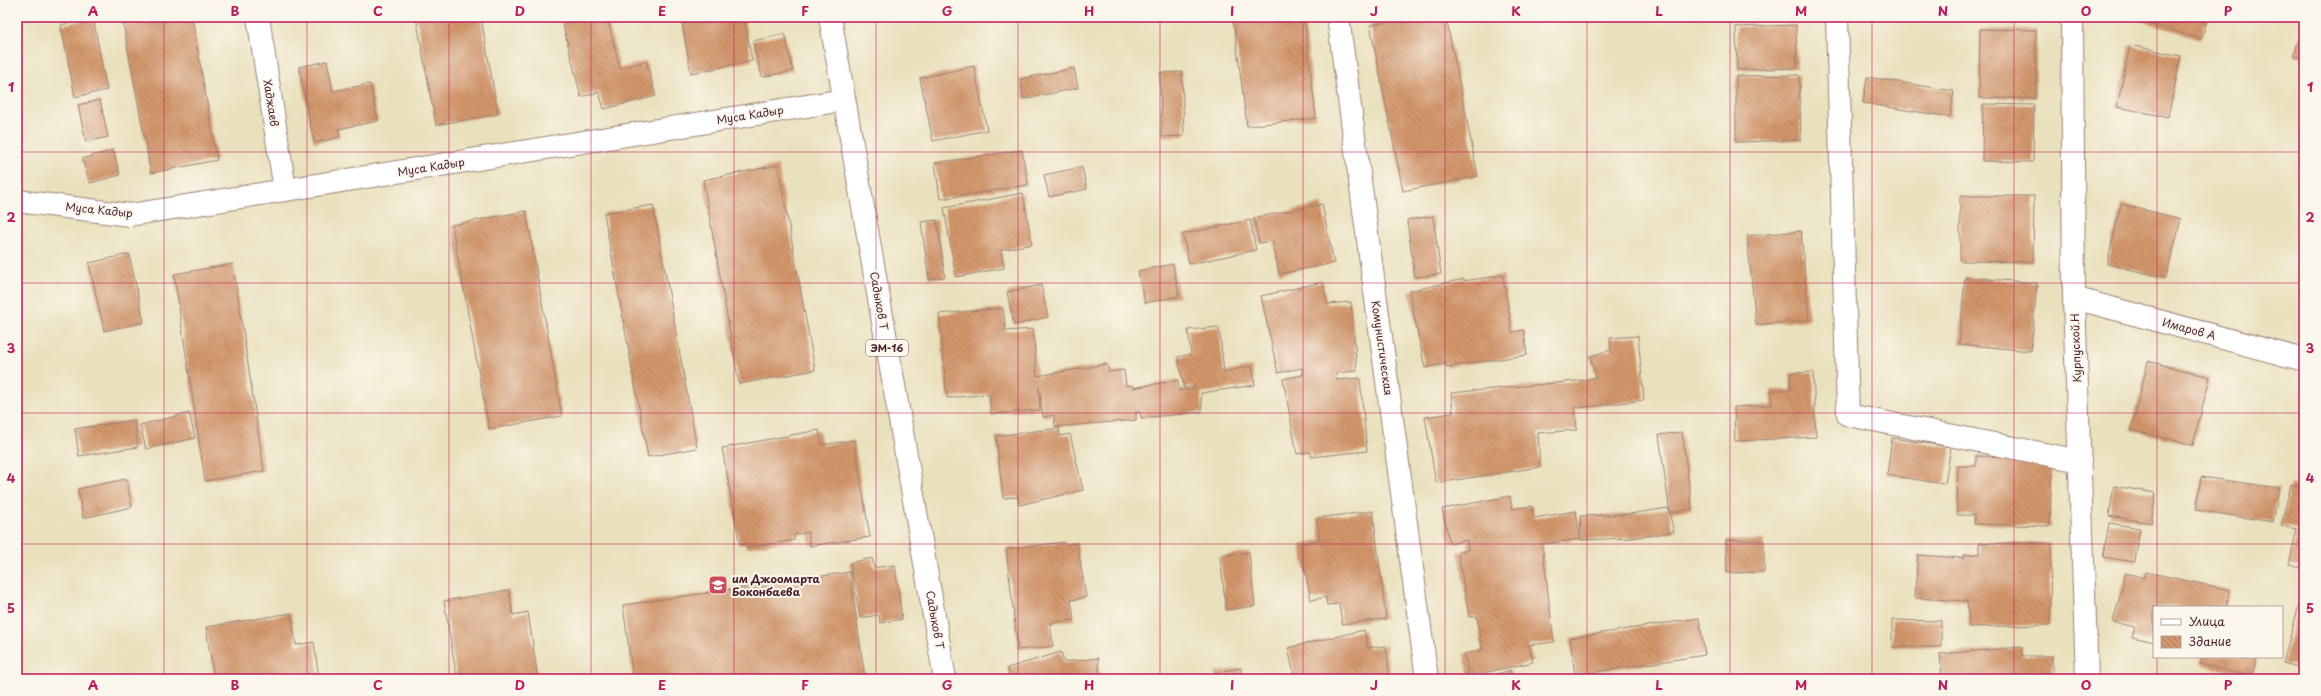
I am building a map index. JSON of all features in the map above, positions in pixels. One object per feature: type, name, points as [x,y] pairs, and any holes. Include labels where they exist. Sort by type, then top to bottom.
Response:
[{"type":"main road","name":"Хаджаев","points":[[258,17],[285,190]]},
{"type":"main road","name":"Садыков Т","points":[[830,17],[945,679]]},
{"type":"main road","name":"Комунистическая","points":[[1338,17],[1427,679]]},
{"type":"main road","points":[[1837,17],[1848,415],[2080,461]]},
{"type":"main road","name":"Курпуской.Н","points":[[2072,17],[2074,298],[2080,461],[2093,677]]},
{"type":"main road","name":"Муса Кадыр","points":[[17,201],[130,215],[844,100]]},
{"type":"main road","name":"Имаров А","points":[[2074,298],[2304,360]]},
{"type":"building","points":[[122,17],[192,17],[217,160],[151,173]]},
{"type":"building","points":[[416,17],[481,17],[498,114],[436,125]]},
{"type":"building","points":[[561,17],[607,17],[620,68],[646,61],[656,96],[604,109],[599,92],[581,97]]},
{"type":"building","points":[[681,17],[744,17],[752,61],[691,73]]},
{"type":"building","points":[[1233,17],[1304,17],[1316,118],[1247,126]]},
{"type":"building","points":[[1410,17],[1446,17],[1478,176],[1403,191],[1370,25]]},
{"type":"building","points":[[2041,17],[2041,19],[2000,18]]},
{"type":"building","points":[[2127,17],[2208,17],[2201,39]]},
{"type":"building","points":[[93,18],[107,90],[75,97],[61,25]]},
{"type":"building","points":[[2304,23],[2304,59],[2294,56]]},
{"type":"building","points":[[1796,25],[1797,68],[1737,70],[1736,27]]},
{"type":"building","points":[[1980,29],[2036,30],[2036,98],[1979,98]]},
{"type":"building","points":[[785,34],[793,71],[762,77],[753,41]]},
{"type":"building","points":[[2130,45],[2181,56],[2168,117],[2117,107]]},
{"type":"building","points":[[327,61],[333,91],[370,84],[378,121],[338,129],[340,137],[314,143],[299,67]]},
{"type":"building","points":[[974,66],[987,130],[933,141],[920,78]]},
{"type":"building","points":[[1074,68],[1078,88],[1024,99],[1020,79]]},
{"type":"building","points":[[1182,72],[1184,136],[1162,137],[1160,73]]},
{"type":"building","points":[[1799,75],[1801,140],[1736,142],[1736,76]]},
{"type":"building","points":[[1867,77],[1954,91],[1950,117],[1863,103]]},
{"type":"building","points":[[100,100],[108,137],[86,142],[78,105]]},
{"type":"building","points":[[1983,104],[2034,105],[2033,162],[1982,161]]},
{"type":"building","points":[[113,150],[120,175],[90,183],[82,159]]},
{"type":"building","points":[[1022,150],[1028,185],[940,199],[935,163]]},
{"type":"building","points":[[778,165],[815,370],[739,384],[703,180]]},
{"type":"building","points":[[1082,167],[1087,189],[1049,197],[1044,175]]},
{"type":"building","points":[[1023,193],[1032,244],[1001,250],[1004,268],[956,277],[944,208]]},
{"type":"building","points":[[1960,196],[2034,196],[2033,262],[1960,261]]},
{"type":"building","points":[[1322,204],[1334,263],[1279,274],[1273,241],[1259,243],[1254,218]]},
{"type":"building","points":[[2121,204],[2181,219],[2166,278],[2107,264]]},
{"type":"building","points":[[653,205],[697,448],[648,457],[604,213]]},
{"type":"building","points":[[526,211],[562,416],[489,429],[452,225]]},
{"type":"building","points":[[1433,216],[1441,274],[1415,277],[1407,220]]},
{"type":"building","points":[[937,220],[945,277],[929,279],[921,222]]},
{"type":"building","points":[[1250,220],[1256,250],[1189,264],[1183,234]]},
{"type":"building","points":[[1801,231],[1809,320],[1756,325],[1747,236]]},
{"type":"building","points":[[129,254],[144,322],[104,331],[89,263]]},
{"type":"building","points":[[233,264],[264,471],[205,481],[174,274]]},
{"type":"building","points":[[1173,264],[1179,296],[1145,303],[1138,271]]},
{"type":"building","points":[[1503,275],[1512,332],[1524,330],[1527,355],[1446,367],[1446,363],[1425,368],[1409,291],[1464,279],[1464,281]]},
{"type":"building","points":[[1965,277],[2037,283],[2031,351],[1959,344]]},
{"type":"building","points":[[1323,282],[1327,304],[1351,302],[1357,371],[1336,373],[1337,380],[1360,378],[1367,451],[1311,457],[1311,452],[1297,454],[1283,379],[1303,375],[1302,368],[1278,373],[1261,296]]},
{"type":"building","points":[[1041,285],[1048,317],[1014,325],[1007,292]]},
{"type":"building","points":[[1003,308],[1006,331],[1033,329],[1037,376],[1107,364],[1109,372],[1124,370],[1126,386],[1133,385],[1133,388],[1178,380],[1179,390],[1194,389],[1194,386],[1184,388],[1178,357],[1191,354],[1188,330],[1219,327],[1224,372],[1252,366],[1255,385],[1201,393],[1202,412],[1141,418],[1140,412],[1136,412],[1136,420],[1055,427],[1054,415],[1043,417],[1039,387],[1040,410],[991,414],[989,394],[947,398],[939,314]]},
{"type":"building","points":[[1638,336],[1644,400],[1577,408],[1575,406],[1577,430],[1538,433],[1540,467],[1436,483],[1425,417],[1453,413],[1451,393],[1586,380],[1596,377],[1590,356],[1611,350],[1610,338]]},
{"type":"building","points":[[2148,361],[2210,377],[2193,445],[2131,430]]},
{"type":"building","points":[[1813,372],[1816,437],[1735,441],[1734,407],[1772,405],[1771,390],[1791,390],[1790,373]]},
{"type":"building","points":[[189,413],[195,438],[146,449],[140,425]]},
{"type":"building","points":[[134,420],[138,447],[79,456],[75,429]]},
{"type":"building","points":[[1059,428],[1060,436],[1070,434],[1083,490],[1019,505],[1018,497],[1003,498],[996,436]]},
{"type":"building","points":[[819,430],[822,445],[854,440],[870,537],[810,546],[808,532],[794,535],[794,540],[746,548],[745,544],[740,545],[722,448]]},
{"type":"building","points":[[1682,432],[1692,509],[1670,513],[1659,435]]},
{"type":"building","points":[[1892,438],[1951,447],[1945,484],[1887,475]]},
{"type":"building","points":[[1976,456],[2052,458],[2050,526],[1974,524],[1974,515],[1957,515],[1958,466],[1976,466]]},
{"type":"building","points":[[2201,477],[2279,488],[2273,522],[2196,510]]},
{"type":"building","points":[[126,479],[132,507],[83,518],[78,489]]},
{"type":"building","points":[[2291,484],[2304,487],[2304,568],[2289,564],[2297,529],[2281,526]]},
{"type":"building","points":[[2114,486],[2156,493],[2151,523],[2109,516]]},
{"type":"building","points":[[1510,496],[1512,509],[1532,506],[1534,518],[1576,511],[1580,539],[1542,544],[1554,642],[1529,645],[1533,662],[1469,676],[1464,654],[1482,650],[1477,616],[1469,617],[1458,552],[1468,550],[1467,540],[1450,544],[1442,509]]},
{"type":"building","points":[[1668,508],[1674,532],[1631,538],[1581,540],[1580,516],[1630,514]]},
{"type":"building","points":[[1373,511],[1386,619],[1342,624],[1339,604],[1327,605],[1326,597],[1311,600],[1300,544],[1320,540],[1317,518]]},
{"type":"building","points":[[2109,523],[2140,528],[2135,562],[2103,557]]},
{"type":"building","points":[[1726,540],[1764,540],[1764,572],[1727,573]]},
{"type":"building","points":[[1064,542],[1065,545],[1077,543],[1086,597],[1071,600],[1074,620],[1050,623],[1053,646],[1018,650],[1006,549]]},
{"type":"building","points":[[1979,543],[2051,543],[2050,625],[1969,627],[1967,601],[1915,598],[1918,555],[1963,558],[1963,555],[1979,554]]},
{"type":"building","points":[[1249,552],[1255,606],[1226,610],[1220,556]]},
{"type":"building","points":[[872,558],[874,568],[895,565],[902,619],[880,623],[879,615],[860,618],[850,563]]},
{"type":"building","points":[[850,572],[865,679],[633,679],[623,605]]},
{"type":"building","points":[[2146,572],[2230,590],[2226,606],[2153,606],[2153,642],[2132,637],[2135,627],[2113,622],[2126,573],[2145,578]]},
{"type":"building","points":[[2304,587],[2304,669],[2283,663]]},
{"type":"building","points":[[509,590],[513,615],[528,612],[538,679],[457,679],[444,601]]},
{"type":"building","points":[[291,613],[296,645],[314,642],[319,679],[214,679],[206,627]]},
{"type":"building","points":[[1699,618],[1705,655],[1575,675],[1570,638]]},
{"type":"building","points":[[1892,620],[1941,621],[1941,647],[1892,647]]},
{"type":"building","points":[[1364,630],[1368,648],[1386,646],[1390,679],[1295,679],[1288,648]]},
{"type":"building","points":[[2022,647],[2022,656],[2052,656],[2052,679],[1956,679],[1956,676],[1942,677],[1940,654]]},
{"type":"building","points":[[1061,652],[1064,662],[1098,658],[1100,679],[1011,679],[1007,668]]},
{"type":"building","points":[[2202,658],[2257,658],[2252,677],[2200,664]]},
{"type":"building","points":[[1241,668],[1242,679],[1216,679],[1215,672]]},
{"type":"building","points":[[1510,670],[1513,679],[1481,679]]},
{"type":"place","name":"им Джоомарта Боконбаева","points":[[718,585]]}]
